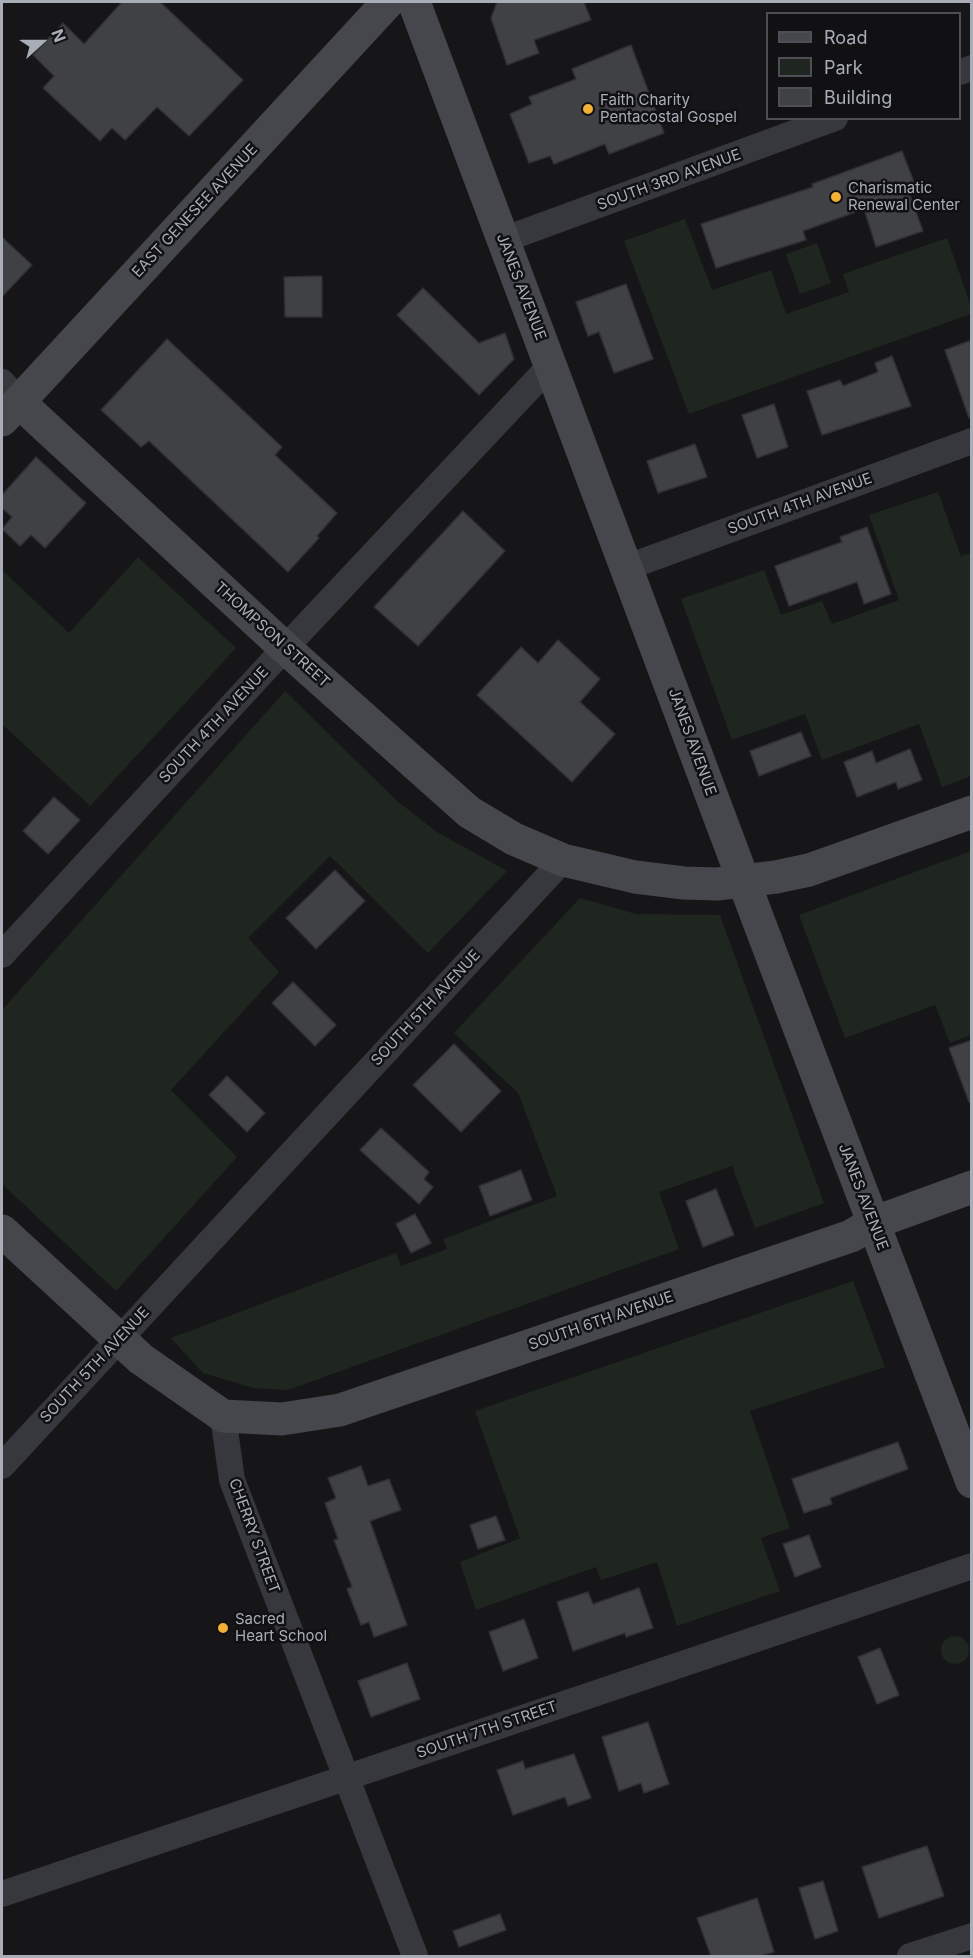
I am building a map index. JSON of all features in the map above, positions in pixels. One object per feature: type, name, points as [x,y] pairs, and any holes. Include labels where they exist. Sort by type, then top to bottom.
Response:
[{"type":"street","name":"EAST GENESEE AVENUE","points":[[7,401],[388,2]]},
{"type":"street","name":"JANES AVENUE","points":[[414,2],[972,1482]]},
{"type":"street","name":"SOUTH 3RD AVENUE","points":[[503,240],[830,120]]},
{"type":"street","name":"SOUTH 4TH AVENUE","points":[[2,955],[550,365]]},
{"type":"street","name":"THOMPSON STREET","points":[[7,401],[469,812],[514,838],[563,860]]},
{"type":"street","name":"SOUTH 4TH AVENUE","points":[[628,567],[972,441]]},
{"type":"street","points":[[563,860],[635,877],[684,883],[717,884],[744,881],[809,870],[972,812]]},
{"type":"street","name":"SOUTH 5TH AVENUE","points":[[2,1466],[563,860]]},
{"type":"street","name":"SOUTH 6TH AVENUE","points":[[223,1416],[282,1419],[340,1410],[850,1236],[873,1223],[972,1187]]},
{"type":"street","points":[[2,1231],[118,1340],[141,1359],[223,1416]]},
{"type":"street","name":"CHERRY STREET","points":[[223,1416],[232,1480],[415,1956]]},
{"type":"street","name":"SOUTH 7TH STREET","points":[[2,1894],[972,1566]]},
{"type":"street","points":[[910,1956],[972,1936]]},
{"type":"green space","points":[[685,219],[712,290],[771,270],[786,314],[849,292],[843,274],[947,238],[971,306],[971,314],[689,414],[624,241]]},
{"type":"green space","points":[[817,243],[831,283],[800,294],[786,254]]},
{"type":"green space","points":[[938,492],[961,556],[971,553],[971,776],[942,787],[919,724],[822,760],[805,714],[732,740],[681,599],[764,570],[781,615],[822,601],[832,624],[899,600],[869,515]]},
{"type":"green space","points":[[138,557],[236,648],[90,806],[2,724],[2,570],[69,633]]},
{"type":"green space","points":[[285,691],[397,801],[437,832],[507,871],[428,953],[330,856],[248,938],[279,972],[171,1090],[237,1157],[116,1291],[2,1184],[2,1010]]},
{"type":"green space","points":[[971,851],[971,1035],[950,1043],[935,1005],[845,1038],[799,915]]},
{"type":"green space","points":[[580,898],[636,914],[720,915],[824,1203],[755,1228],[732,1166],[659,1192],[679,1249],[288,1390],[253,1388],[203,1373],[171,1338],[396,1253],[401,1266],[447,1249],[443,1239],[557,1196],[518,1093],[454,1033]]},
{"type":"green space","points":[[853,1281],[885,1367],[750,1411],[790,1528],[761,1538],[780,1591],[677,1626],[657,1562],[601,1580],[596,1567],[476,1610],[460,1562],[520,1538],[475,1411]]},
{"type":"green space","points":[[955,1636],[965,1640],[969,1650],[965,1660],[955,1664],[945,1660],[941,1650],[945,1640]]},
{"type":"building","points":[[122,2],[160,2],[243,80],[189,136],[157,107],[125,140],[112,128],[100,141],[43,88],[54,76],[33,55],[63,23],[84,44]]},
{"type":"building","points":[[497,2],[584,2],[591,20],[534,40],[539,53],[507,65],[491,18]]},
{"type":"building","name":"Faith Charity Pentacostal Gospel","points":[[631,45],[664,133],[609,154],[605,144],[554,164],[550,156],[529,163],[510,114],[532,104],[529,97],[576,79],[572,69]]},
{"type":"building","points":[[902,151],[917,190],[909,193],[923,231],[876,247],[864,209],[803,231],[806,240],[716,268],[701,224],[813,187],[812,184]]},
{"type":"building","points":[[2,237],[32,265],[2,297]]},
{"type":"building","points":[[322,276],[322,317],[285,317],[284,277]]},
{"type":"building","points":[[626,284],[653,359],[614,373],[599,332],[588,336],[576,302]]},
{"type":"building","points":[[423,288],[479,343],[505,333],[514,359],[479,395],[397,315]]},
{"type":"building","points":[[167,339],[282,447],[275,455],[337,513],[317,536],[319,538],[288,572],[149,441],[141,447],[101,410]]},
{"type":"building","points":[[972,340],[972,417],[969,418],[945,350]]},
{"type":"building","points":[[892,356],[911,406],[822,435],[807,391],[840,380],[843,386],[878,372],[875,363]]},
{"type":"building","points":[[774,404],[788,447],[757,458],[742,415]]},
{"type":"building","points":[[695,444],[707,477],[658,493],[647,461]]},
{"type":"building","points":[[36,457],[86,503],[45,548],[31,535],[20,546],[2,529],[12,517],[2,508],[2,495]]},
{"type":"building","points":[[463,511],[505,551],[418,646],[374,607]]},
{"type":"building","points":[[867,527],[891,594],[864,604],[857,582],[789,606],[775,566],[842,542],[840,537]]},
{"type":"building","points":[[558,640],[600,679],[580,702],[615,734],[572,782],[477,695],[521,647],[538,663]]},
{"type":"building","points":[[801,732],[811,756],[759,776],[750,751]]},
{"type":"building","points":[[910,749],[922,780],[898,789],[896,782],[857,797],[844,762],[872,751],[876,763]]},
{"type":"building","points":[[54,797],[80,820],[48,854],[23,831]]},
{"type":"building","points":[[335,870],[365,901],[316,949],[286,918]]},
{"type":"building","points":[[293,982],[336,1025],[315,1046],[272,1003]]},
{"type":"building","points":[[972,1040],[972,1102],[969,1102],[949,1048]]},
{"type":"building","points":[[454,1044],[501,1091],[461,1132],[413,1085]]},
{"type":"building","points":[[227,1076],[265,1113],[247,1132],[209,1095]]},
{"type":"building","points":[[381,1128],[429,1172],[424,1179],[433,1187],[419,1204],[360,1150]]},
{"type":"building","points":[[521,1170],[532,1200],[490,1216],[479,1186]]},
{"type":"building","points":[[716,1189],[734,1235],[703,1247],[686,1201]]},
{"type":"building","points":[[415,1214],[431,1243],[411,1253],[396,1224]]},
{"type":"building","points":[[898,1442],[908,1469],[830,1498],[832,1504],[804,1513],[792,1479]]},
{"type":"building","points":[[361,1466],[368,1486],[389,1479],[401,1510],[370,1521],[407,1625],[374,1637],[369,1622],[361,1625],[347,1589],[352,1587],[334,1540],[338,1539],[325,1503],[336,1498],[328,1478]]},
{"type":"building","points":[[496,1516],[505,1540],[478,1549],[470,1525]]},
{"type":"building","points":[[809,1535],[821,1567],[795,1577],[783,1544]]},
{"type":"building","points":[[639,1588],[653,1628],[626,1637],[625,1633],[573,1651],[557,1602],[588,1592],[593,1604]]},
{"type":"building","points":[[524,1619],[538,1658],[503,1671],[489,1632]]},
{"type":"building","points":[[880,1648],[899,1695],[877,1704],[858,1657]]},
{"type":"building","points":[[407,1663],[420,1699],[371,1717],[358,1681]]},
{"type":"building","points":[[648,1722],[669,1784],[644,1793],[641,1783],[619,1791],[602,1737]]},
{"type":"building","points":[[574,1754],[591,1798],[568,1806],[565,1797],[513,1815],[497,1770],[523,1761],[525,1769]]},
{"type":"building","points":[[927,1846],[944,1896],[879,1918],[862,1867]]},
{"type":"building","points":[[823,1881],[838,1931],[815,1939],[799,1888]]},
{"type":"building","points":[[757,1898],[774,1952],[760,1956],[711,1956],[697,1918]]},
{"type":"building","points":[[500,1914],[506,1930],[459,1947],[453,1931]]},
{"type":"place","name":"Faith Charity Pentacostal Gospel","points":[[588,109]]},
{"type":"place","name":"Charismatic Renewal Center","points":[[836,197]]},
{"type":"place","name":"Sacred Heart School","points":[[223,1628]]}]
